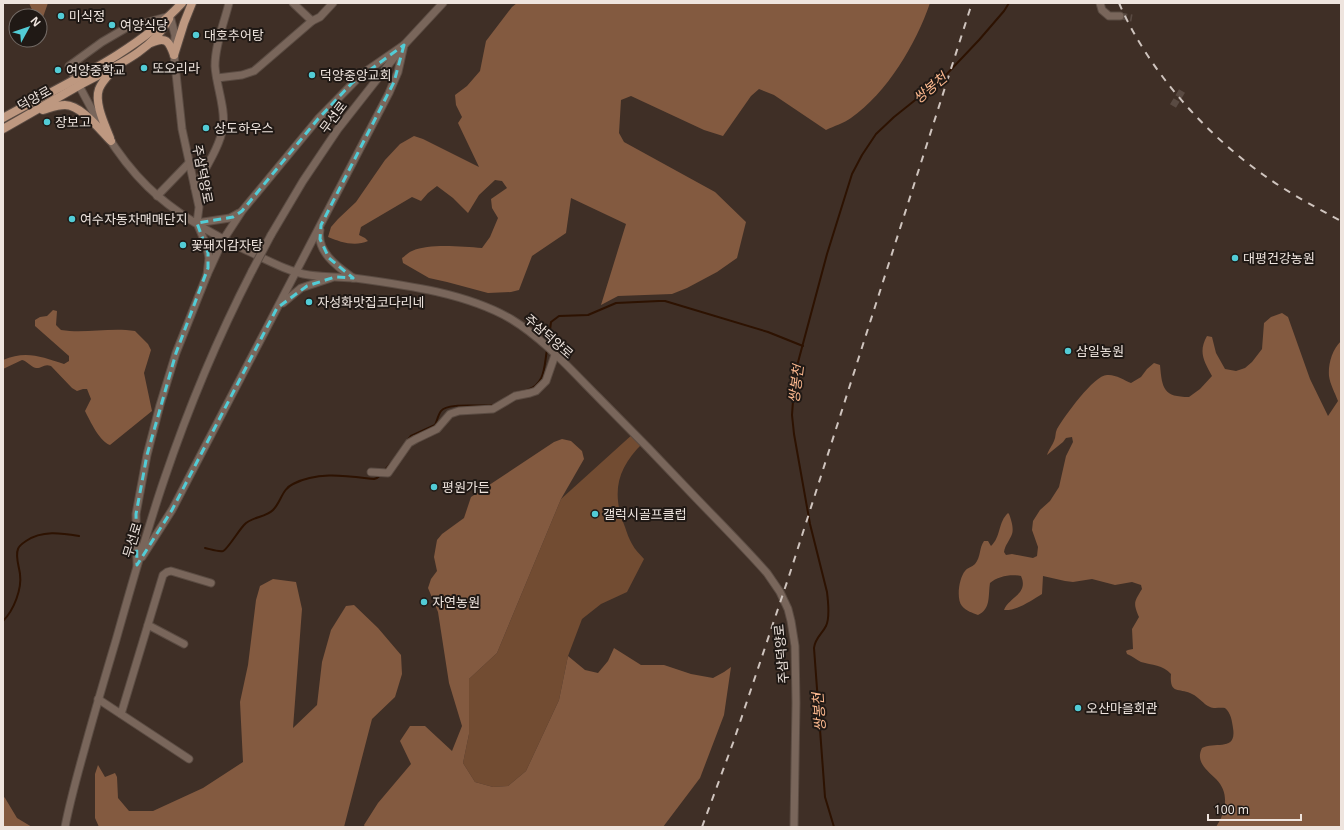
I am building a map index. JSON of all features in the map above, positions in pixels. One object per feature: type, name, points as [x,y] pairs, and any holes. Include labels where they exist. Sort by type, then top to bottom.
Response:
[{"type":"main road","name":"덕양로","points":[[3,129],[125,50],[170,16],[182,3]]},
{"type":"main road","points":[[174,56],[192,3]]},
{"type":"main road","name":"덕양로","points":[[3,118],[121,62],[149,44],[163,29],[170,16]]},
{"type":"main road","points":[[149,44],[159,40],[166,40],[174,56]]},
{"type":"main road","points":[[111,141],[100,111],[98,94],[103,82],[121,62]]},
{"type":"main road","points":[[25,116],[58,105],[69,105],[82,112],[111,141]]},
{"type":"street","points":[[195,188],[215,150],[223,127],[223,114],[215,67],[216,50],[229,3]]},
{"type":"street","points":[[293,3],[312,21]]},
{"type":"street","points":[[216,78],[242,75],[254,71],[312,21],[323,15],[333,3]]},
{"type":"street","name":"무선로","points":[[65,827],[98,699],[137,565],[164,480],[194,398],[222,333],[271,235],[303,181],[338,128],[404,46],[443,3]]},
{"type":"street","points":[[1100,3],[1102,10],[1109,16],[1120,16]]},
{"type":"street","points":[[170,16],[132,25],[120,31],[69,66],[111,141],[138,177],[157,196],[197,223],[208,253],[209,263],[207,275]]},
{"type":"street","name":"주삼덕양로","points":[[170,16],[175,35],[174,56],[182,128],[188,163],[199,207],[197,223],[223,240],[296,272],[310,275],[353,278],[437,292],[468,301],[510,319],[543,343],[627,426],[767,573],[780,592],[791,621],[795,646],[796,703],[794,827]]},
{"type":"street","points":[[137,565],[136,514],[147,455],[160,405],[176,353],[207,275],[223,240],[242,211],[289,152],[318,119],[352,83],[372,66],[404,46]]},
{"type":"street","points":[[137,565],[172,510],[321,224],[394,82],[404,46]]},
{"type":"street","points":[[157,196],[188,163]]},
{"type":"street","points":[[197,223],[233,217],[242,211]]},
{"type":"street","points":[[321,224],[320,239],[326,254],[334,263],[353,278]]},
{"type":"street","points":[[277,308],[300,288],[335,277]]},
{"type":"street","points":[[371,472],[386,473],[391,470],[409,443],[437,429],[450,414],[459,411],[493,410],[514,396],[536,391],[546,381],[554,354]]},
{"type":"street","points":[[121,714],[162,576],[171,571],[211,583]]},
{"type":"street","points":[[148,625],[184,644]]},
{"type":"street","points":[[98,699],[189,759]]},
{"type":"highlighted area","points":[[404,45],[394,82],[321,225],[320,239],[329,258],[353,278],[335,277],[307,286],[277,308],[172,510],[137,565],[136,514],[147,455],[176,353],[208,268],[208,253],[197,223],[233,217],[242,211],[318,119],[352,83]]},
{"type":"shaded area","points":[[29,3],[48,3],[46,8],[31,8]]},
{"type":"shaded area","points":[[517,3],[930,3],[917,35],[908,51],[899,66],[877,95],[851,118],[826,130],[774,95],[759,89],[751,96],[723,136],[704,130],[631,96],[621,100],[619,133],[624,142],[715,192],[746,222],[737,258],[717,272],[672,294],[618,296],[601,305],[626,224],[571,198],[566,233],[532,256],[519,290],[511,292],[488,293],[429,278],[403,263],[402,258],[412,251],[428,247],[447,246],[482,248],[490,237],[498,218],[492,208],[491,199],[507,188],[502,181],[495,180],[479,195],[468,213],[453,198],[437,186],[421,201],[412,197],[361,227],[359,235],[368,241],[353,244],[328,237],[331,227],[356,202],[385,160],[400,144],[414,136],[479,167],[458,123],[462,117],[456,105],[455,95],[467,86],[480,71],[486,41],[512,7]]},
{"type":"shaded area","points":[[53,310],[57,311],[56,325],[61,330],[135,331],[148,344],[151,350],[144,373],[152,411],[110,445],[99,436],[85,411],[91,399],[87,389],[77,391],[72,388],[49,365],[36,368],[22,360],[3,369],[3,360],[19,355],[34,356],[64,364],[69,361],[69,356],[35,326],[35,320],[40,317],[47,316]]},
{"type":"shaded area","points":[[1282,313],[1288,317],[1310,379],[1328,416],[1338,401],[1330,382],[1329,371],[1333,353],[1341,341],[1341,827],[1216,827],[1224,809],[1225,796],[1220,784],[1201,762],[1200,753],[1202,748],[1228,743],[1232,740],[1233,728],[1231,717],[1225,708],[1210,707],[1194,695],[1174,688],[1171,681],[1171,674],[1168,671],[1157,666],[1141,662],[1127,654],[1126,651],[1133,649],[1132,629],[1139,617],[1135,603],[1142,589],[1141,585],[1132,582],[1115,585],[1092,579],[1073,582],[1043,576],[1042,594],[1019,607],[1004,610],[1020,591],[1023,582],[1021,576],[1005,576],[990,583],[987,606],[978,615],[968,611],[962,606],[959,599],[959,588],[963,574],[977,561],[984,541],[988,541],[991,546],[1008,513],[1013,532],[1006,545],[1004,552],[1006,555],[1012,554],[1033,558],[1037,556],[1038,547],[1032,530],[1033,521],[1040,510],[1050,501],[1059,487],[1066,456],[1073,442],[1072,437],[1066,438],[1047,455],[1055,440],[1057,429],[1072,407],[1095,382],[1101,377],[1110,375],[1116,376],[1131,383],[1141,377],[1154,363],[1160,365],[1163,386],[1169,393],[1181,397],[1189,397],[1200,389],[1212,376],[1203,356],[1204,342],[1207,336],[1212,337],[1216,353],[1225,369],[1236,371],[1245,368],[1252,362],[1262,349],[1264,323],[1271,317]]},
{"type":"shaded area","name":"갤럭시골프클럽","points":[[634,433],[643,443],[634,452],[622,472],[619,482],[618,503],[630,540],[644,559],[627,592],[601,604],[582,619],[568,656],[559,700],[526,771],[508,786],[493,787],[475,782],[463,763],[469,734],[469,679],[497,653],[561,499]]},
{"type":"shaded area","points":[[562,439],[571,441],[582,451],[584,459],[561,499],[497,653],[469,679],[469,734],[463,763],[475,782],[493,787],[508,786],[526,771],[559,700],[568,656],[585,670],[598,673],[608,661],[614,648],[641,665],[664,665],[691,674],[713,678],[731,667],[724,715],[700,778],[663,827],[365,827],[364,825],[378,803],[411,764],[400,741],[410,726],[425,726],[452,751],[462,726],[449,683],[438,612],[428,588],[431,579],[437,571],[434,557],[437,540],[442,534],[464,518],[471,497],[554,442]]},
{"type":"shaded area","points":[[273,579],[296,582],[302,609],[293,728],[317,705],[322,662],[331,630],[346,606],[354,605],[378,628],[401,655],[402,674],[395,697],[372,719],[344,827],[99,827],[95,818],[95,774],[98,765],[105,777],[115,773],[117,777],[118,798],[129,811],[153,811],[203,788],[243,762],[240,702],[248,665],[256,600],[260,586]]},
{"type":"shaded area","points":[[3,796],[17,818],[32,827],[3,827]]},
{"type":"waterway","name":"쌍봉천","points":[[834,827],[825,797],[814,648],[816,641],[827,623],[828,600],[810,524],[794,434],[792,415],[797,366],[827,254],[852,174],[862,155],[876,134],[894,117],[944,77],[979,40],[1009,3]]},
{"type":"waterway","points":[[548,345],[551,322],[559,316],[588,315],[616,303],[665,301],[768,332],[803,346]]},
{"type":"waterway","points":[[504,399],[518,392],[527,390],[538,383],[543,373],[547,350]]},
{"type":"waterway","points":[[406,442],[411,436],[435,425],[441,411],[445,408],[493,405]]},
{"type":"waterway","points":[[384,471],[391,463]]},
{"type":"waterway","points":[[205,548],[219,551],[225,550],[247,522],[270,513],[276,507],[286,489],[293,484],[312,477],[333,476],[374,479],[382,474]]},
{"type":"waterway","points":[[3,621],[14,605],[20,586],[17,555],[20,546],[38,535],[59,533],[79,536]]},
{"type":"tunnel","points":[[1120,16],[1132,18]]},
{"type":"tunnel","points":[[1173,106],[1182,91]]},
{"type":"railway","points":[[702,827],[733,743],[790,573],[972,3]]},
{"type":"railway","points":[[1119,3],[1131,28],[1162,76],[1180,99],[1221,141],[1265,176],[1293,194],[1341,221]]},
{"type":"place","name":"미식정","points":[[61,16]]},
{"type":"place","name":"여양식당","points":[[112,25]]},
{"type":"place","name":"대호추어탕","points":[[196,35]]},
{"type":"place","name":"또오리라","points":[[144,68]]},
{"type":"place","name":"여양중학교","points":[[58,70]]},
{"type":"place","name":"덕양중앙교회","points":[[312,75]]},
{"type":"place","name":"장보고","points":[[47,122]]},
{"type":"place","name":"상도하우스","points":[[206,128]]},
{"type":"place","name":"여수자동차매매단지","points":[[72,219]]},
{"type":"place","name":"꽃돼지감자탕","points":[[183,245]]},
{"type":"place","name":"대평건강농원","points":[[1235,258]]},
{"type":"place","name":"자성화맛집코다리네","points":[[309,302]]},
{"type":"place","name":"삼일농원","points":[[1068,351]]},
{"type":"place","name":"평원가든","points":[[434,487]]},
{"type":"place","name":"갤럭시골프클럽","points":[[595,514]]},
{"type":"place","name":"자연농원","points":[[424,602]]},
{"type":"place","name":"오산마을회관","points":[[1078,708]]}]
